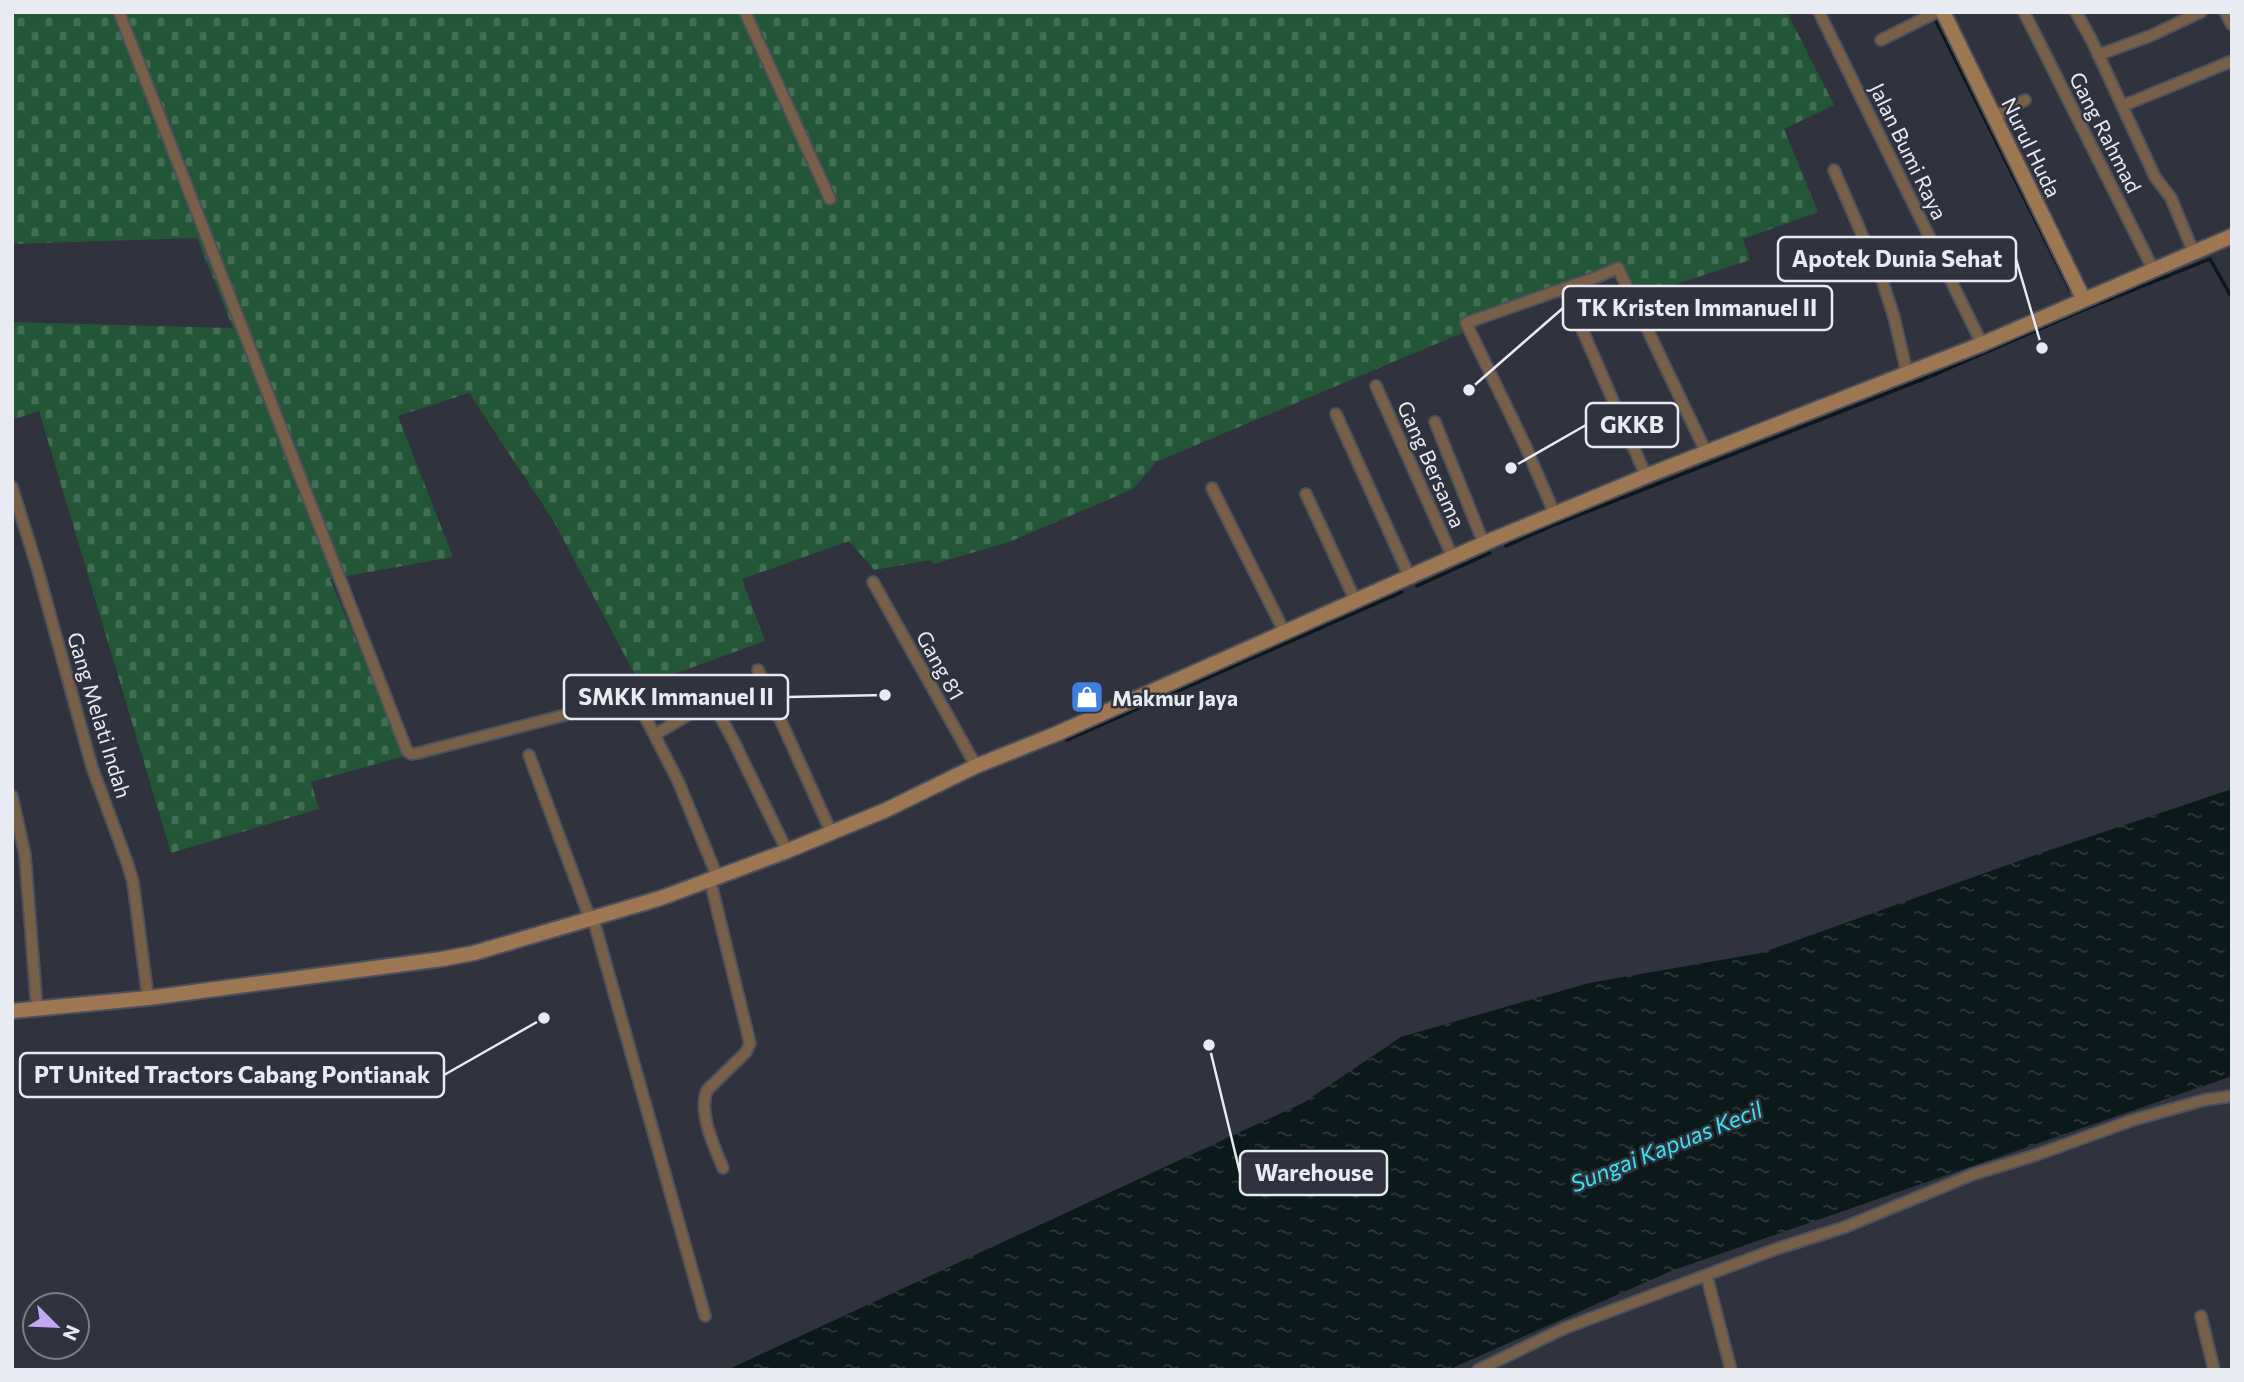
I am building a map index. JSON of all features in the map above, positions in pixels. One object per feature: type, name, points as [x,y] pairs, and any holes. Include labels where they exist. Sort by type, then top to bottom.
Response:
[{"type":"main road","name":"Nurul Huda","points":[[1936,14],[1993,117],[2084,300]]},
{"type":"main road","points":[[12,1011],[148,998],[442,959],[474,953],[661,898],[787,851],[886,810],[976,766],[1036,743],[1484,544],[1646,476],[1982,344],[2232,236]]},
{"type":"street","points":[[119,12],[407,751],[411,754],[418,753],[635,697],[656,734],[678,781],[714,878],[750,1043],[746,1052],[705,1095],[706,1115],[723,1168]]},
{"type":"street","points":[[745,12],[830,199]]},
{"type":"street","name":"Jalan Bumi Raya","points":[[1819,12],[1982,344]]},
{"type":"street","name":"Gang Rahmad","points":[[2024,12],[2153,269]]},
{"type":"street","points":[[2076,12],[2155,177],[2171,198],[2193,251]]},
{"type":"street","points":[[2098,55],[2150,36],[2201,12]]},
{"type":"street","points":[[2225,12],[2232,25]]},
{"type":"street","points":[[1881,40],[1936,14]]},
{"type":"street","points":[[2122,106],[2232,61]]},
{"type":"street","points":[[1993,117],[2025,100]]},
{"type":"street","points":[[1834,170],[1886,292],[1908,373]]},
{"type":"street","points":[[1555,515],[1525,445],[1466,323],[1618,268],[1706,452]]},
{"type":"street","points":[[1564,288],[1646,476]]},
{"type":"street","name":"Gang Bersama","points":[[1376,386],[1453,558]]},
{"type":"street","points":[[1336,414],[1410,578]]},
{"type":"street","points":[[1435,422],[1484,544]]},
{"type":"street","name":"Gang Melati Indah","points":[[12,486],[92,767],[133,882],[148,998]]},
{"type":"street","points":[[1212,488],[1285,633]]},
{"type":"street","points":[[1306,494],[1356,602]]},
{"type":"street","name":"Gang 81","points":[[873,582],[976,766]]},
{"type":"street","points":[[758,670],[831,832]]},
{"type":"street","points":[[707,692],[787,851]]},
{"type":"street","points":[[656,734],[703,706]]},
{"type":"street","points":[[529,755],[591,919],[705,1316]]},
{"type":"street","points":[[12,796],[25,855],[37,1010]]},
{"type":"street","points":[[1478,1370],[1565,1328],[1776,1249],[1845,1227],[1974,1174],[2036,1156],[2133,1120],[2204,1100],[2232,1096]]},
{"type":"street","points":[[1707,1277],[1731,1370]]},
{"type":"street","points":[[2201,1316],[2214,1370]]},
{"type":"green space","points":[[12,12],[1787,12],[1834,105],[1784,129],[1818,212],[1743,239],[1750,260],[1643,295],[1621,266],[1156,462],[1133,489],[1009,542],[934,564],[930,560],[874,570],[849,541],[742,579],[765,641],[641,686],[553,520],[469,393],[398,416],[453,557],[330,579],[405,756],[311,782],[319,809],[171,853],[39,411],[12,420],[12,322],[233,328],[197,238],[12,244]]},
{"type":"water","name":"Sungai Kapuas Kecil","points":[[2232,789],[2232,1076],[1671,1271],[1448,1370],[727,1370],[1303,1103],[1401,1037],[1589,983],[1761,953],[2041,853]]},
{"type":"waterway","points":[[1934,17],[2070,290]]},
{"type":"waterway","points":[[1506,546],[1936,374],[2210,259],[2232,298]]},
{"type":"waterway","points":[[1417,586],[1490,553]]},
{"type":"waterway","points":[[1067,740],[1402,592]]},
{"type":"place","name":"Apotek Dunia Sehat","points":[[2042,348]]},
{"type":"place","name":"TK Kristen Immanuel II","points":[[1469,390]]},
{"type":"place","name":"GKKB","points":[[1511,468]]},
{"type":"place","name":"SMKK Immanuel II","points":[[885,695]]},
{"type":"place","name":"Makmur Jaya","points":[[1087,697]]},
{"type":"place","name":"PT United Tractors Cabang Pontianak","points":[[544,1018]]},
{"type":"place","name":"Warehouse","points":[[1209,1045]]}]
